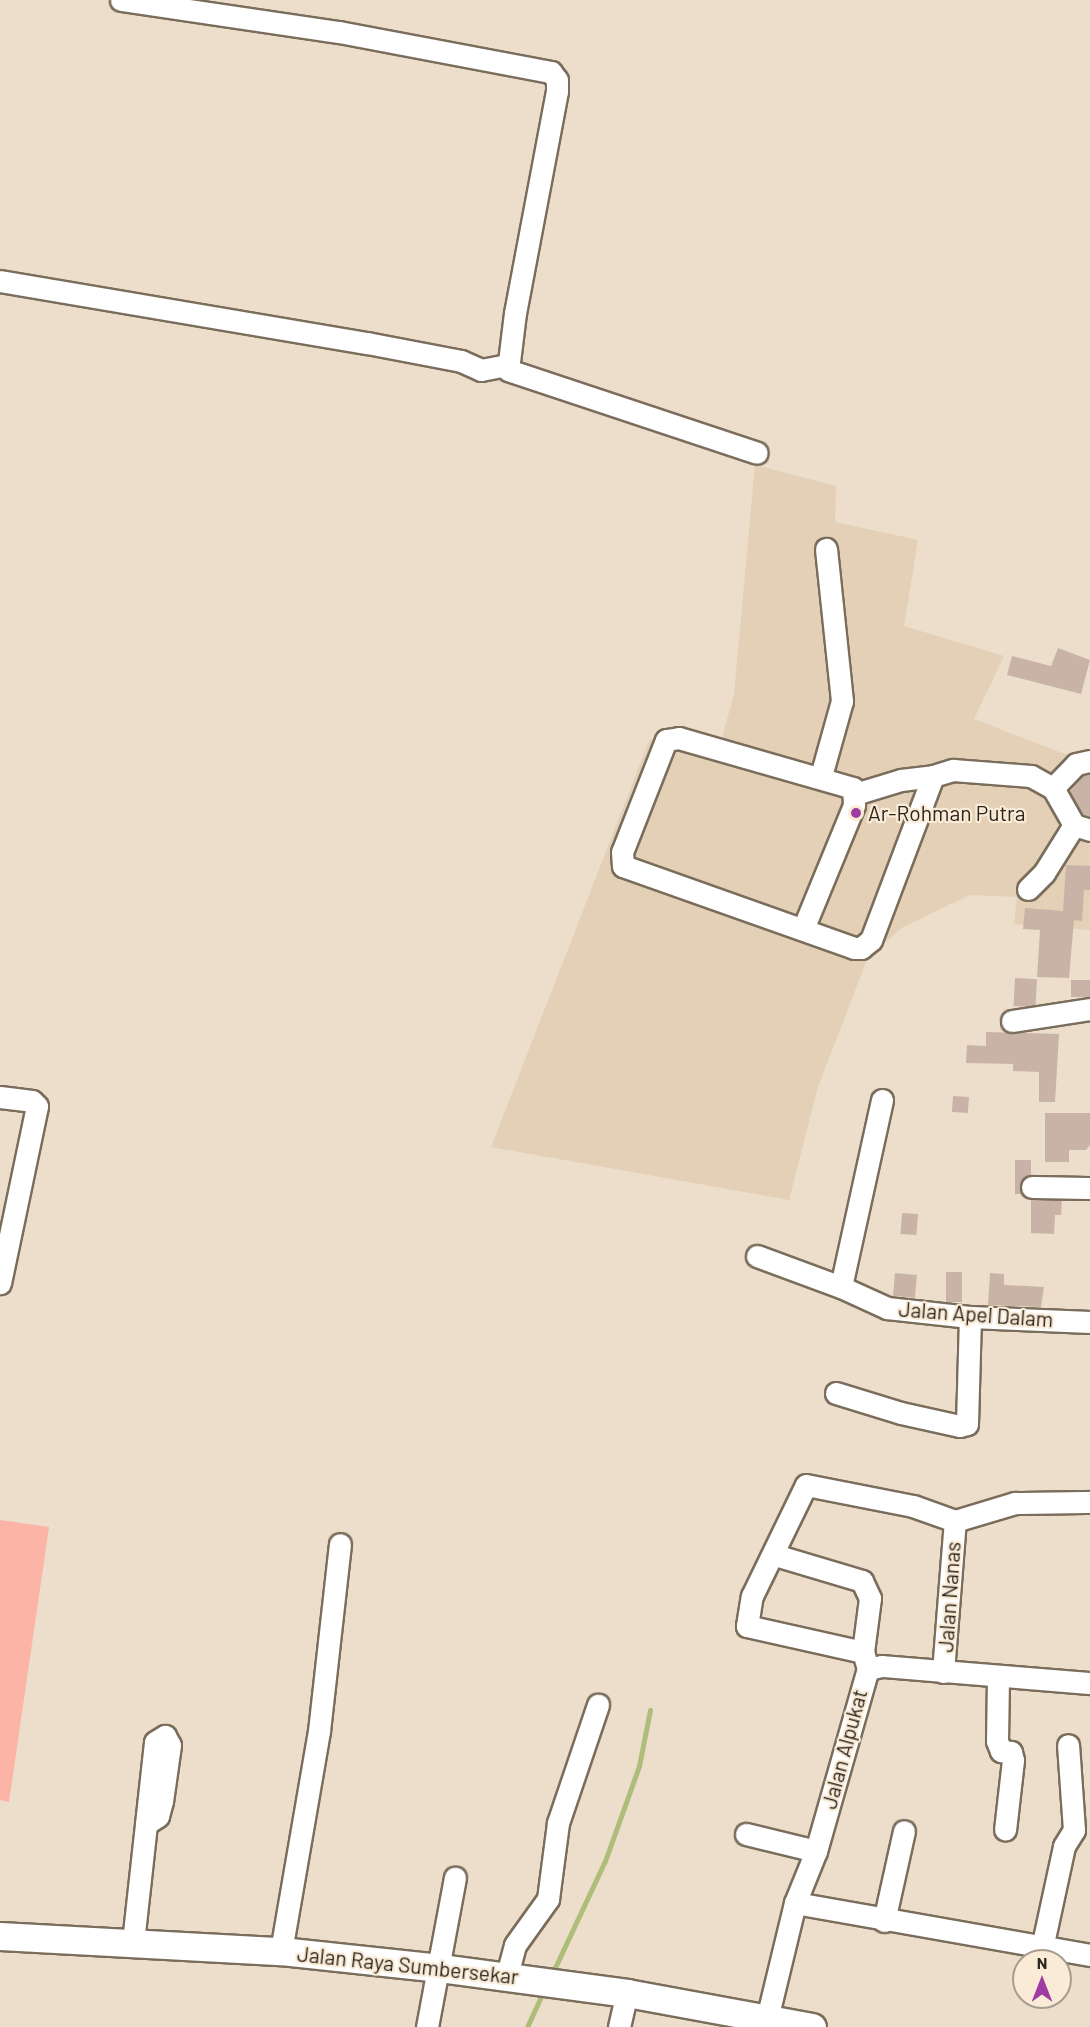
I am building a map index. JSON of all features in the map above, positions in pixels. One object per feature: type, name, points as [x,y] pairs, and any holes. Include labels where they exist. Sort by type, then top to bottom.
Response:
[{"type":"main road","name":"Jalan Raya Sumbersekar","points":[[0,1936],[281,1951],[440,1968],[547,1981],[627,1994],[766,2023],[812,2027]]},
{"type":"street","points":[[121,0],[339,32],[551,72],[557,80],[557,91],[506,365]]},
{"type":"street","points":[[0,281],[367,343],[461,361],[482,370],[506,365]]},
{"type":"street","points":[[506,365],[512,372],[572,394],[758,453]]},
{"type":"street","points":[[821,776],[842,701],[826,549]]},
{"type":"street","points":[[803,929],[855,805],[855,794],[847,785],[821,776],[669,738],[662,746],[621,860],[626,869],[855,948],[868,944],[933,776]]},
{"type":"street","points":[[1053,788],[1076,764],[1090,761]]},
{"type":"street","points":[[855,794],[901,780],[933,776],[954,770],[1021,773],[1053,788],[1082,827],[1028,889]]},
{"type":"street","points":[[1012,1021],[1090,1009]]},
{"type":"street","points":[[0,1097],[32,1101],[37,1106],[0,1283]]},
{"type":"street","points":[[841,1287],[882,1100]]},
{"type":"street","points":[[1032,1187],[1090,1188]]},
{"type":"street","name":"Jalan Apel Dalam","points":[[757,1256],[841,1287],[887,1308],[970,1317],[1090,1322]]},
{"type":"street","points":[[836,1393],[901,1413],[967,1424],[970,1317]]},
{"type":"street","points":[[775,1555],[862,1581],[870,1598],[866,1660],[747,1626],[752,1596],[775,1555],[806,1485],[913,1506],[955,1521],[1015,1503],[1090,1502]]},
{"type":"street","name":"Jalan Nanas","points":[[943,1672],[955,1521]]},
{"type":"street","points":[[281,1951],[319,1731],[340,1544]]},
{"type":"street","name":"Jalan Alpukat","points":[[766,2023],[795,1903],[816,1851],[866,1660],[882,1666],[1090,1683]]},
{"type":"street","points":[[998,1677],[997,1741],[1001,1751],[1011,1752],[1013,1760],[1005,1830]]},
{"type":"street","points":[[507,1976],[515,1945],[548,1899],[558,1823],[598,1705]]},
{"type":"street","points":[[1042,1948],[1064,1846],[1074,1830],[1068,1745]]},
{"type":"street","points":[[133,1942],[146,1824]]},
{"type":"street","points":[[884,1921],[904,1831]]},
{"type":"street","points":[[746,1834],[816,1851]]},
{"type":"street","points":[[427,2027],[440,1968],[455,1878]]},
{"type":"street","points":[[795,1903],[884,1921],[1090,1955]]},
{"type":"street","points":[[619,2027],[627,1994]]},
{"type":"shaded area","name":"Ar-Rohman Putra","points":[[755,465],[836,486],[835,522],[918,540],[904,626],[1004,656],[974,719],[1078,759],[1090,758],[1090,930],[1014,924],[1017,897],[970,895],[903,927],[868,957],[818,1087],[789,1200],[491,1147],[649,741],[667,730],[720,745],[734,694]]},
{"type":"shaded area","points":[[0,1520],[49,1527],[9,1802],[0,1800]]},
{"type":"building","points":[[1058,648],[1090,660],[1081,694],[1007,675],[1012,656],[1051,666]]},
{"type":"building","points":[[1090,774],[1090,817],[1083,814],[1070,792],[1083,776]]},
{"type":"building","points":[[1066,865],[1090,866],[1090,890],[1084,890],[1082,921],[1074,920],[1069,978],[1037,977],[1040,930],[1023,929],[1025,908],[1063,911]]},
{"type":"building","points":[[1015,978],[1037,979],[1036,1007],[1014,1006]]},
{"type":"building","points":[[1071,980],[1090,980],[1090,997],[1071,997]]},
{"type":"building","points":[[986,1032],[1059,1034],[1055,1102],[1039,1102],[1039,1072],[1013,1071],[1013,1064],[966,1063],[967,1045],[986,1046]]},
{"type":"building","points":[[953,1096],[969,1097],[968,1113],[952,1112]]},
{"type":"building","points":[[1045,1113],[1090,1113],[1090,1145],[1086,1150],[1069,1150],[1069,1162],[1045,1162]]},
{"type":"building","points":[[1015,1160],[1031,1160],[1031,1174],[1021,1181],[1021,1194],[1015,1194]]},
{"type":"building","points":[[1031,1200],[1062,1200],[1061,1215],[1055,1215],[1054,1234],[1031,1233]]},
{"type":"building","points":[[902,1213],[918,1214],[916,1235],[901,1234]]},
{"type":"building","points":[[946,1272],[962,1272],[962,1302],[946,1302]]},
{"type":"building","points":[[895,1273],[917,1275],[915,1298],[893,1296]]},
{"type":"building","points":[[990,1273],[1004,1274],[1004,1285],[1044,1287],[1041,1307],[988,1305]]},
{"type":"waterway","points":[[552,1974],[605,1861],[639,1766],[650,1710]]},
{"type":"waterway","points":[[527,2027],[544,1990]]},
{"type":"place","name":"Ar-Rohman Putra","points":[[856,813]]}]
